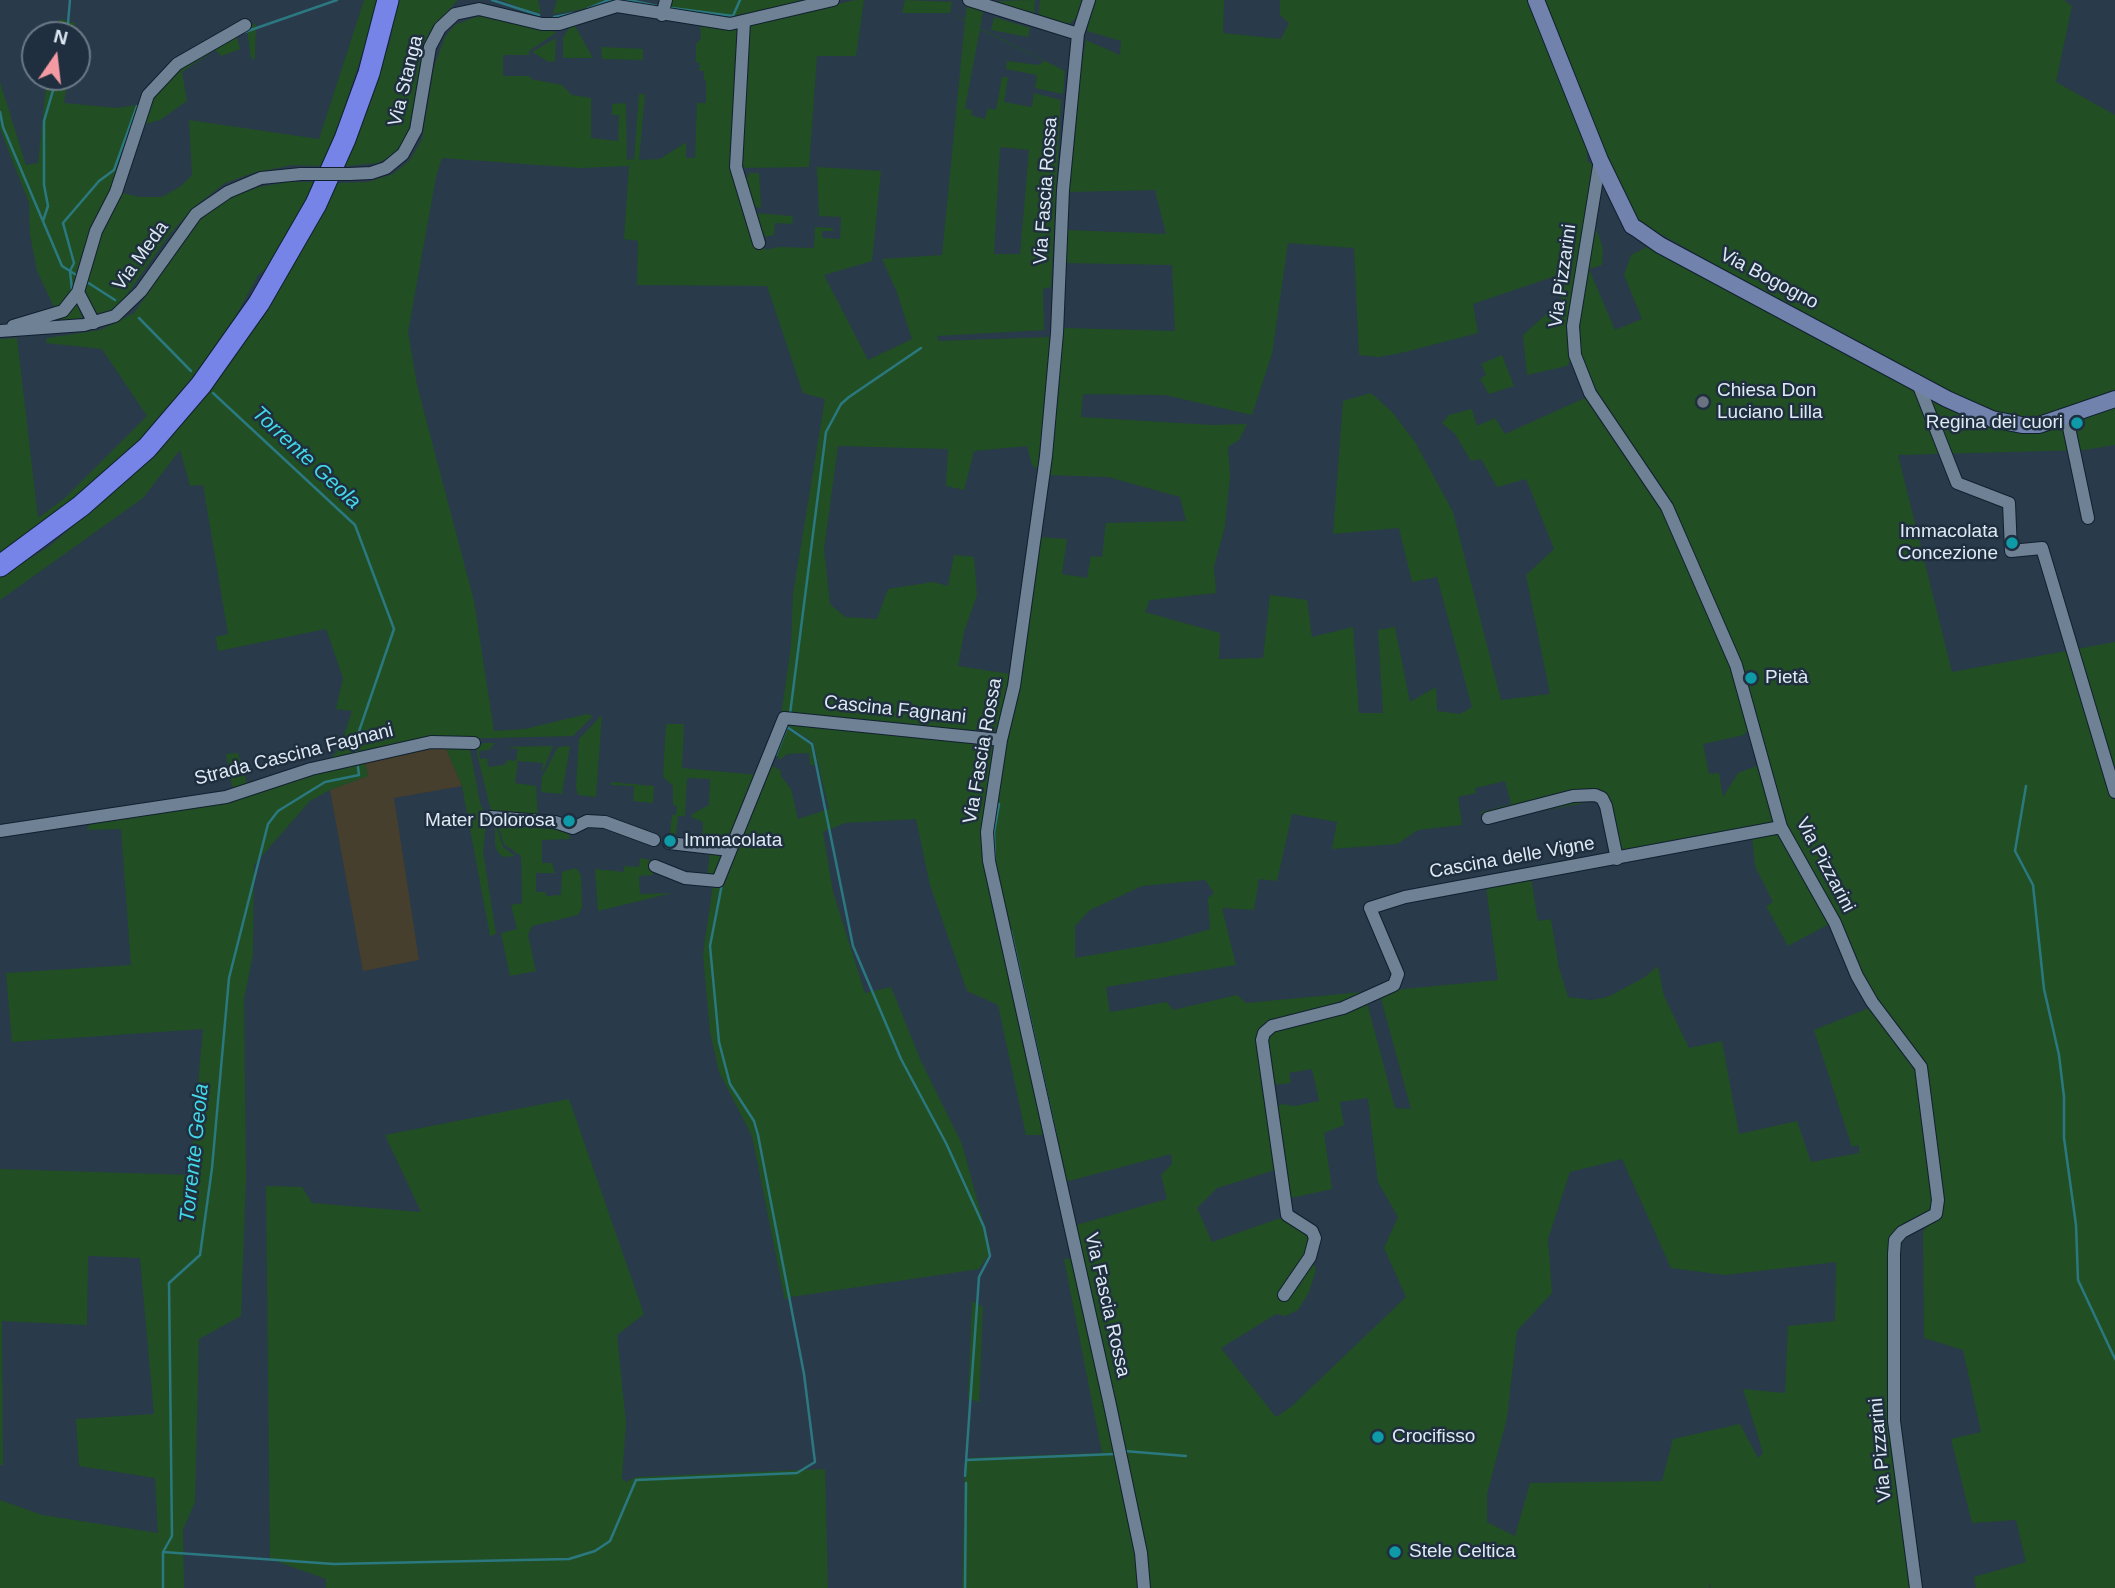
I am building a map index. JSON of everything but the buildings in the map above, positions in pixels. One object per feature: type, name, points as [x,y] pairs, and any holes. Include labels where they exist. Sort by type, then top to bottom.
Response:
[{"type":"highway","points":[[0,566],[81,506],[147,448],[201,386],[259,303],[316,204],[345,139],[369,73],[388,0]]},
{"type":"main road","name":"Via Bogogno","points":[[1536,0],[1600,160],[1632,226],[1660,244],[1992,419],[2022,425],[2067,418],[2115,399]]},
{"type":"street","points":[[662,15],[666,0]]},
{"type":"street","name":"Via Stanga","points":[[301,174],[371,173],[386,168],[403,154],[416,130],[430,47],[440,28],[455,14],[479,9],[542,24],[572,21],[617,6],[730,24],[833,0]]},
{"type":"street","points":[[969,0],[1078,34]]},
{"type":"street","name":"Via Fascia Rossa","points":[[1089,0],[1078,34],[1063,190],[1057,333],[1046,456],[1014,686],[1001,740],[987,832],[989,861],[1110,1405],[1140,1553],[1144,1588]]},
{"type":"street","points":[[744,22],[736,167],[759,243]]},
{"type":"street","points":[[0,331],[63,311],[81,283],[96,231],[116,192],[148,95],[177,64],[245,25]]},
{"type":"street","name":"Via Pizzarini","points":[[1600,160],[1573,326],[1575,355],[1590,393],[1667,507],[1735,664],[1781,827],[1835,923],[1857,976],[1872,1002],[1921,1067],[1938,1200],[1936,1213],[1902,1231],[1895,1240],[1894,1254],[1894,1421],[1916,1588]]},
{"type":"street","name":"Via Meda","points":[[0,331],[94,323],[115,316],[127,307],[196,214],[228,192],[261,178],[301,174]]},
{"type":"street","points":[[81,283],[94,323]]},
{"type":"street","points":[[1917,381],[1955,481],[2009,503],[2011,551],[2041,548],[2115,792]]},
{"type":"street","points":[[2067,418],[2088,518]]},
{"type":"street","name":"Cascina Fagnani","points":[[732,846],[784,718],[1001,740]]},
{"type":"street","name":"Strada Cascina Fagnani","points":[[0,831],[226,797],[311,769],[431,742],[474,743]]},
{"type":"street","points":[[1489,818],[1573,796],[1595,795],[1602,798],[1606,806],[1617,859]]},
{"type":"street","points":[[491,817],[555,822],[573,828],[587,821],[606,822],[654,840]]},
{"type":"street","name":"Cascina delle Vigne","points":[[1284,1295],[1310,1257],[1315,1238],[1312,1231],[1287,1215],[1262,1050],[1264,1033],[1272,1026],[1318,1016],[1384,992],[1398,981],[1394,963],[1370,908],[1405,897],[1781,827]]},
{"type":"street","points":[[669,843],[721,849],[732,846]]},
{"type":"street","points":[[654,866],[685,878],[718,881],[732,846]]},
{"type":"shaded area","points":[[444,744],[462,786],[394,798],[419,960],[363,971],[330,790],[368,776],[364,757]]},
{"type":"green space","points":[[364,0],[380,0],[325,166],[292,165],[253,173],[225,183],[194,207],[170,234],[123,300],[110,311],[98,314],[82,290],[63,306],[54,307],[37,271],[30,234],[29,203],[0,129],[0,82],[26,165],[38,163],[46,91],[66,91],[64,103],[117,108],[144,104],[178,69],[236,34],[240,49],[222,56],[215,50],[182,72],[187,101],[160,120],[141,125],[119,192],[139,197],[162,197],[181,186],[192,175],[189,120],[319,139]]},
{"type":"green space","points":[[398,0],[458,0],[434,26],[428,40],[413,130],[394,155],[378,163],[345,166],[390,42]]},
{"type":"green space","points":[[501,0],[538,0],[541,13],[527,10]]},
{"type":"green space","points":[[557,0],[604,0],[584,9],[553,14]]},
{"type":"green space","points":[[670,0],[816,0],[735,19],[671,13],[668,8]]},
{"type":"green space","points":[[864,0],[856,56],[817,56],[809,167],[737,168],[745,26]]},
{"type":"green space","points":[[905,0],[952,2],[950,13],[902,13]]},
{"type":"green space","points":[[1035,0],[1034,16],[1002,5],[999,1]]},
{"type":"green space","points":[[1040,0],[1083,0],[1079,15],[1068,25],[1038,17]]},
{"type":"green space","points":[[1093,0],[1224,0],[1223,33],[1281,39],[1289,23],[1280,15],[1280,0],[1529,0],[1587,149],[1587,161],[1592,164],[1573,355],[1567,366],[1527,375],[1523,335],[1560,302],[1567,272],[1473,304],[1478,333],[1378,357],[1359,355],[1354,248],[1288,243],[1272,354],[1252,415],[1165,395],[1083,394],[1081,417],[1212,425],[1247,424],[1239,440],[1228,447],[1230,476],[1225,526],[1214,567],[1216,593],[1150,600],[1145,612],[1220,633],[1219,659],[1263,658],[1270,595],[1307,600],[1312,637],[1353,627],[1359,713],[1383,713],[1378,630],[1395,627],[1410,702],[1436,687],[1437,711],[1460,714],[1472,707],[1437,577],[1412,582],[1399,528],[1333,534],[1343,401],[1371,393],[1392,412],[1415,442],[1453,512],[1501,700],[1550,694],[1526,575],[1554,549],[1526,479],[1497,487],[1481,459],[1471,461],[1455,434],[1442,423],[1449,415],[1472,409],[1477,426],[1495,418],[1505,434],[1589,396],[1660,499],[1730,665],[1749,729],[1744,735],[1703,744],[1709,774],[1719,773],[1723,797],[1738,773],[1757,766],[1775,825],[1620,855],[1599,800],[1484,822],[1481,812],[1511,804],[1505,781],[1475,788],[1476,793],[1458,797],[1462,825],[1418,830],[1397,844],[1332,849],[1337,822],[1292,814],[1277,881],[1259,879],[1254,910],[1222,908],[1236,965],[1106,987],[1110,1012],[1167,1002],[1173,1010],[1237,995],[1246,1003],[1373,991],[1260,1032],[1278,1169],[1217,1188],[1197,1208],[1212,1242],[1286,1216],[1310,1232],[1311,1257],[1316,1270],[1309,1292],[1298,1310],[1285,1316],[1276,1314],[1221,1348],[1276,1417],[1292,1406],[1406,1297],[1384,1248],[1398,1217],[1378,1182],[1368,1098],[1340,1102],[1344,1125],[1324,1133],[1332,1189],[1286,1199],[1275,1109],[1282,1104],[1295,1106],[1319,1101],[1312,1069],[1289,1073],[1291,1083],[1272,1085],[1265,1043],[1269,1033],[1366,999],[1395,1108],[1411,1109],[1380,995],[1393,990],[1498,980],[1486,886],[1531,878],[1538,921],[1551,919],[1559,968],[1568,997],[1591,1000],[1608,997],[1645,977],[1658,966],[1664,996],[1689,1048],[1722,1041],[1739,1134],[1797,1121],[1811,1162],[1859,1153],[1859,1145],[1852,1147],[1814,1030],[1874,1006],[1920,1068],[1935,1201],[1932,1211],[1900,1228],[1889,1406],[1913,1588],[1711,1588],[1709,1582],[1709,1588],[962,1588],[965,1458],[1102,1453],[1064,1259],[1074,1258],[1073,1226],[1167,1199],[1161,1175],[1172,1164],[1171,1154],[1065,1182],[993,861],[991,832],[996,794],[1017,687],[1037,537],[1067,539],[1062,574],[1087,578],[1091,556],[1102,557],[1106,523],[1186,521],[1180,497],[1108,477],[1046,475],[1063,328],[1175,331],[1172,265],[1063,263],[1066,230],[1166,234],[1155,190],[1067,192],[1077,94],[1086,40],[1120,55],[1121,41],[1087,31]],"holes":[[[1205,880],[1214,893],[1208,898],[1210,929],[1167,942],[1075,958],[1075,926],[1090,910],[1142,886]],[[1622,1159],[1671,1268],[1725,1275],[1836,1262],[1835,1321],[1788,1326],[1785,1393],[1743,1389],[1763,1453],[1758,1458],[1740,1424],[1673,1439],[1662,1481],[1530,1483],[1515,1536],[1487,1522],[1487,1494],[1507,1418],[1517,1331],[1552,1293],[1548,1239],[1570,1172]]]},
{"type":"green space","points":[[1541,0],[2064,0],[2072,6],[2056,82],[2115,115],[2115,394],[2034,420],[1992,414],[1836,338],[1756,287],[1642,224],[1624,205]]},
{"type":"green space","points":[[967,6],[983,11],[980,28],[1065,71],[1063,94],[1035,88],[1037,75],[1006,69],[1007,61],[1039,65],[1044,61],[980,29],[965,108],[972,110],[971,115],[985,119],[988,108],[996,110],[1002,77],[1008,77],[1004,102],[1032,107],[1034,93],[1061,100],[1051,287],[1043,289],[1044,330],[937,336],[939,341],[1050,337],[1039,470],[1032,465],[1027,446],[974,451],[964,490],[946,486],[948,449],[838,446],[824,549],[830,604],[845,617],[877,619],[888,589],[933,582],[948,586],[954,555],[974,557],[977,595],[964,632],[958,666],[1010,674],[994,736],[781,716],[791,646],[793,594],[825,399],[803,393],[767,286],[637,285],[638,241],[624,239],[629,166],[580,168],[442,158],[436,177],[408,332],[417,385],[474,601],[494,731],[525,729],[587,714],[593,716],[573,736],[413,740],[373,748],[364,757],[368,776],[330,790],[310,801],[254,865],[253,954],[244,1000],[246,1177],[241,1316],[199,1339],[195,1502],[183,1530],[184,1588],[0,1588],[0,1500],[42,1515],[158,1533],[155,1478],[79,1466],[76,1419],[154,1414],[140,1258],[88,1256],[87,1325],[2,1321],[3,1465],[0,1465],[0,1169],[190,1175],[203,1029],[12,1042],[6,973],[131,965],[121,829],[87,830],[90,822],[235,802],[226,754],[238,753],[247,783],[332,757],[340,748],[352,711],[336,709],[343,678],[326,629],[218,651],[216,637],[228,634],[203,485],[190,486],[180,450],[143,498],[0,600],[0,577],[50,546],[88,513],[254,327],[310,237],[336,183],[368,182],[393,174],[410,160],[422,139],[434,67],[445,37],[455,25],[485,16],[556,33],[529,51],[529,55],[503,55],[503,76],[529,76],[531,79],[562,85],[572,95],[591,98],[591,138],[618,141],[619,115],[612,115],[612,104],[626,103],[627,160],[634,159],[639,94],[645,94],[639,160],[660,159],[686,142],[686,158],[695,158],[697,103],[706,103],[704,71],[699,71],[700,63],[696,62],[696,44],[701,38],[700,24],[742,26],[736,169],[766,250],[778,247],[814,248],[815,227],[833,228],[833,231],[822,231],[822,238],[840,239],[841,217],[819,216],[817,167],[881,171],[872,261],[824,275],[868,360],[912,339],[896,290],[882,259],[942,255],[965,21],[950,13],[965,20]],"holes":[[[1000,147],[1029,150],[1020,254],[994,254]]]},
{"type":"green space","points":[[994,17],[1030,28],[1028,37],[991,30]]},
{"type":"green space","points":[[256,23],[255,59],[251,59],[247,28]]},
{"type":"green space","points":[[570,26],[575,26],[593,58],[563,58],[563,38]]},
{"type":"green space","points":[[556,38],[555,61],[549,62],[532,52]]},
{"type":"green space","points":[[601,47],[643,49],[643,60],[602,59]]},
{"type":"green space","points":[[748,173],[759,173],[761,208],[752,206],[743,178],[749,176]]},
{"type":"green space","points":[[288,182],[319,182],[273,264],[258,275],[226,334],[199,371],[156,424],[122,458],[73,501],[0,555],[0,339],[17,338],[38,518],[65,498],[147,416],[102,349],[46,343],[47,338],[100,330],[134,313],[201,219],[231,197],[259,187]]},
{"type":"green space","points":[[755,213],[793,216],[792,224],[775,223],[774,235],[765,237]]},
{"type":"green space","points":[[1593,220],[1603,248],[1602,265],[1589,269],[1615,330],[1642,319],[1624,275],[1631,255],[1651,245],[1993,424],[2115,407],[2115,445],[2084,450],[1898,455],[1952,672],[2115,642],[2115,1588],[1976,1588],[1974,1577],[2026,1562],[2016,1520],[1972,1523],[1951,1439],[1981,1432],[1963,1350],[1924,1338],[1923,1231],[1938,1215],[1921,1066],[1860,976],[1850,942],[1784,827],[1738,665],[1668,506],[1592,389],[1579,354],[1577,328]]},
{"type":"green space","points":[[75,297],[83,320],[45,321]]},
{"type":"green space","points":[[1502,355],[1514,386],[1489,394],[1480,379],[1486,375],[1481,364]]},
{"type":"green space","points":[[602,715],[596,797],[578,795],[576,787],[579,739]]},
{"type":"green space","points":[[791,723],[968,741],[998,747],[985,831],[1047,1135],[1026,1135],[998,1005],[967,991],[930,885],[916,819],[845,823],[823,832],[833,892],[865,993],[891,987],[921,1061],[962,1144],[991,1251],[979,1269],[785,1300],[752,1136],[719,1072],[710,1032],[703,954],[713,885],[719,887],[772,766],[780,770],[781,776],[791,789],[798,819],[829,809],[813,742],[789,727]]},
{"type":"green space","points":[[666,724],[684,724],[682,768],[758,775],[728,845],[702,843],[703,822],[691,817],[709,805],[710,779],[687,778],[685,816],[678,816],[676,834],[669,842],[672,815],[676,815],[677,806],[673,805],[673,786],[663,777]]},
{"type":"green space","points":[[787,729],[811,744],[815,765],[810,765],[809,753],[787,754],[780,760],[777,755]]},
{"type":"green space","points":[[483,743],[495,743],[489,750],[479,751],[480,759],[487,758],[488,767],[504,765],[508,760],[516,761],[518,749],[505,747],[553,746],[542,774],[543,763],[518,761],[515,783],[536,786],[538,817],[491,811],[477,754],[477,748]]},
{"type":"green space","points":[[444,744],[469,744],[480,803],[487,818],[483,851],[496,934],[490,936],[462,786]]},
{"type":"green space","points":[[570,746],[562,794],[541,792],[542,777],[558,747]]},
{"type":"green space","points":[[611,782],[654,786],[653,803],[633,801],[634,786],[611,785]]},
{"type":"green space","points":[[495,822],[503,847],[515,856],[503,857],[498,852],[495,845]]},
{"type":"green space","points":[[497,823],[553,824],[569,833],[570,839],[542,840],[542,863],[552,863],[555,873],[536,873],[536,892],[545,892],[547,896],[561,895],[562,872],[576,868],[581,875],[582,908],[578,915],[532,926],[528,935],[536,971],[510,976],[501,933],[517,929],[511,905],[522,903],[521,856],[504,844]]},
{"type":"green space","points":[[1779,832],[1831,923],[1788,946],[1766,906],[1773,902],[1755,866],[1752,837]]},
{"type":"green space","points":[[710,850],[725,855],[721,874],[707,878]]},
{"type":"green space","points":[[640,858],[650,860],[653,875],[639,876],[640,894],[672,893],[598,911],[595,869],[624,872],[624,866],[639,867]]},
{"type":"green space","points":[[569,1099],[644,1314],[617,1335],[626,1423],[622,1478],[626,1482],[636,1477],[825,1469],[828,1588],[326,1588],[326,1579],[270,1559],[266,1186],[302,1187],[312,1203],[421,1212],[385,1135]]},
{"type":"green space","points":[[972,1301],[983,1307],[979,1402],[968,1399]]},
{"type":"waterway","name":"Torrente Geola","points":[[68,21],[70,0]]},
{"type":"waterway","points":[[245,32],[337,0]]},
{"type":"waterway","points":[[492,0],[539,15]]},
{"type":"waterway","points":[[587,9],[606,1],[628,0]]},
{"type":"waterway","points":[[629,0],[657,6]]},
{"type":"waterway","points":[[672,8],[733,16],[740,0]]},
{"type":"waterway","points":[[554,17],[574,13]]},
{"type":"waterway","name":"Torrente Geola","points":[[43,221],[48,206],[44,185],[44,121],[53,91]]},
{"type":"waterway","points":[[72,290],[70,271],[74,263],[63,223],[99,181],[114,170],[137,106]]},
{"type":"waterway","points":[[0,112],[3,127],[62,266],[78,276]]},
{"type":"waterway","name":"Torrente Geola","points":[[87,282],[115,300]]},
{"type":"waterway","name":"Torrente Geola","points":[[139,318],[191,371]]},
{"type":"waterway","points":[[790,714],[826,432],[841,404],[921,348]]},
{"type":"waterway","name":"Torrente Geola","points":[[213,393],[355,525],[394,629],[356,740],[356,752]]},
{"type":"waterway","points":[[776,755],[787,727],[812,744],[853,946],[901,1059],[946,1143],[984,1227],[990,1256],[979,1277],[965,1476]]},
{"type":"waterway","name":"Torrente Geola","points":[[163,1588],[163,1552],[172,1536],[169,1283],[200,1255],[212,1168],[229,978],[268,824],[278,811],[325,782],[359,775],[358,767]]},
{"type":"waterway","points":[[2026,786],[2015,851],[2033,885],[2044,989],[2059,1055],[2064,1097],[2064,1138],[2076,1225],[2078,1280],[2115,1359]]},
{"type":"waterway","points":[[995,863],[994,832],[999,804]]},
{"type":"waterway","points":[[163,1552],[334,1564],[569,1559],[595,1551],[610,1541],[636,1480],[797,1473],[815,1462],[804,1374],[758,1135],[754,1121],[730,1084],[719,1042],[710,946],[722,884]]},
{"type":"waterway","points":[[1011,931],[1056,1136]]},
{"type":"waterway","points":[[1124,1451],[1186,1456]]},
{"type":"waterway","points":[[966,1460],[1115,1454]]},
{"type":"waterway","points":[[965,1588],[966,1483]]},
{"type":"place","name":"Chiesa Don Luciano Lilla","points":[[1703,402]]},
{"type":"place","name":"Regina dei cuori","points":[[2077,423]]},
{"type":"place","name":"Immacolata Concezione","points":[[2012,543]]},
{"type":"place","name":"Pietà","points":[[1751,678]]},
{"type":"place","name":"Mater Dolorosa","points":[[569,821]]},
{"type":"place","name":"Immacolata","points":[[670,841]]},
{"type":"place","name":"Crocifisso","points":[[1378,1437]]},
{"type":"place","name":"Stele Celtica","points":[[1395,1552]]}]
